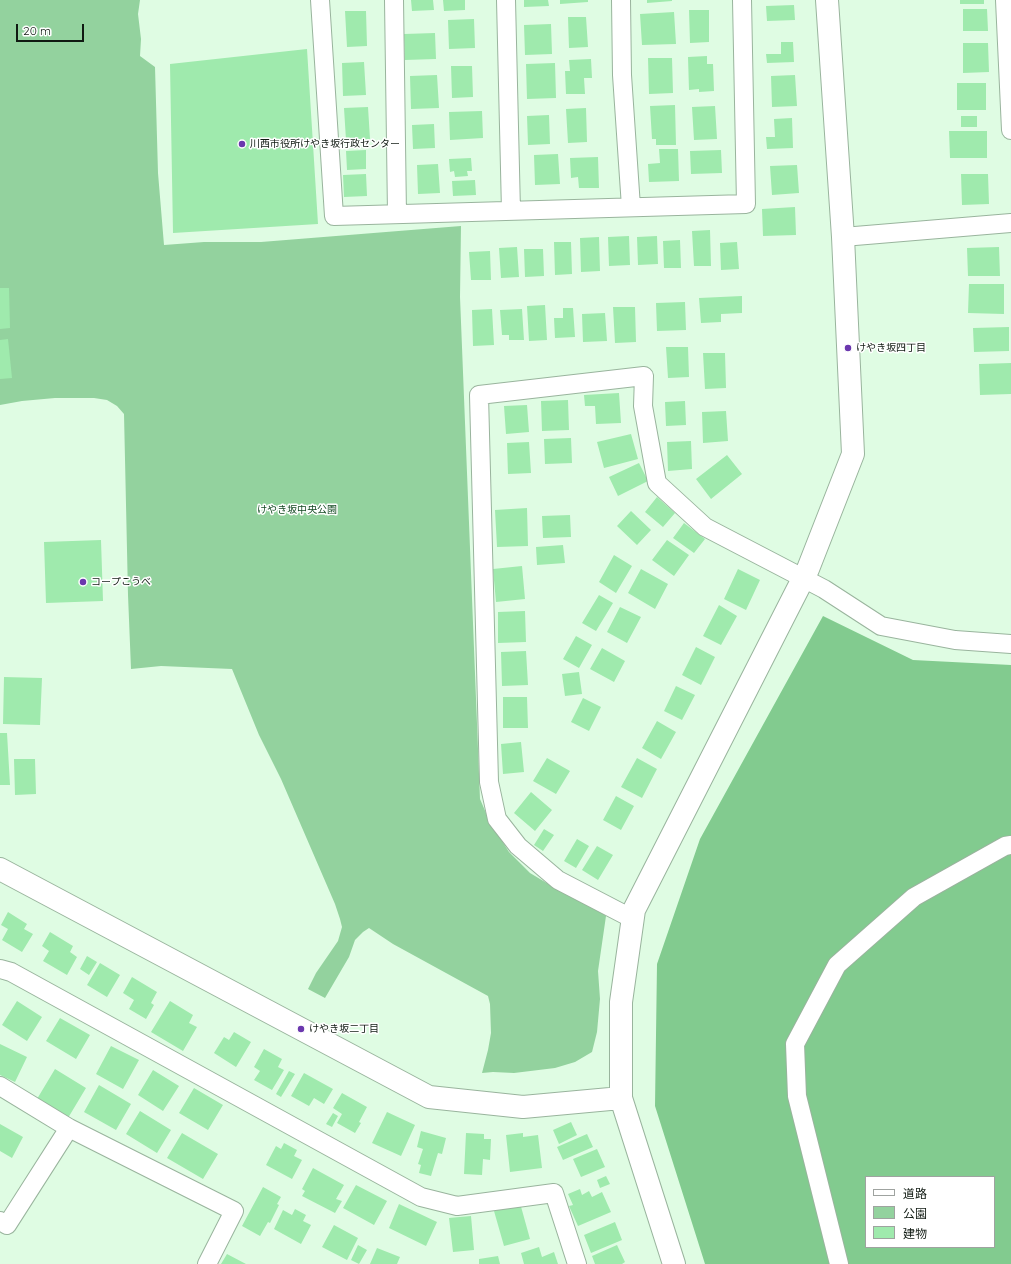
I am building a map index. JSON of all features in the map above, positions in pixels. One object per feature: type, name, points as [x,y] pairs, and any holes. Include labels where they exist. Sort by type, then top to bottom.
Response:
[{"type":"street","points":[[320,0],[334,216],[746,204],[742,0]]},
{"type":"street","points":[[394,0],[397,214]]},
{"type":"street","points":[[506,0],[511,211]]},
{"type":"street","points":[[621,0],[622,75],[630,207]]},
{"type":"street","points":[[674,1264],[621,1098],[621,1002],[634,910],[808,569],[853,454],[843,237],[827,0]]},
{"type":"street","points":[[1005,0],[1011,130]]},
{"type":"street","points":[[843,237],[1011,223]]},
{"type":"street","points":[[633,919],[558,880],[518,846],[497,819],[489,782],[479,395],[644,376],[643,406],[657,483],[704,527],[824,589],[881,626],[955,640],[1011,644]]},
{"type":"street","points":[[839,1264],[797,1096],[795,1044],[837,965],[914,897],[1011,844]]},
{"type":"street","points":[[0,869],[429,1097],[523,1107],[621,1098]]},
{"type":"street","points":[[0,969],[11,972],[421,1197],[457,1206],[554,1193],[577,1264]]},
{"type":"street","points":[[0,1086],[69,1128],[234,1210],[207,1264]]},
{"type":"street","points":[[0,1221],[7,1225],[69,1128]]},
{"type":"green space","name":"けやき坂中央公園","points":[[0,0],[140,0],[138,14],[141,39],[140,56],[155,67],[158,173],[164,245],[204,242],[261,242],[461,226],[460,297],[480,799],[489,820],[509,852],[530,873],[595,908],[606,916],[598,971],[600,999],[597,1032],[592,1052],[575,1062],[555,1068],[514,1073],[482,1073],[491,1033],[490,1004],[488,996],[393,944],[369,928],[355,940],[349,957],[325,998],[308,989],[316,973],[338,941],[342,927],[335,904],[281,779],[259,735],[232,669],[161,666],[131,669],[124,414],[117,406],[107,400],[94,398],[55,398],[0,405]]},
{"type":"green space","points":[[823,616],[913,660],[1011,665],[1011,1264],[705,1264],[655,1106],[657,964],[700,839]]},
{"type":"building","points":[[411,0],[433,0],[434,10],[412,11]]},
{"type":"building","points":[[443,0],[465,0],[465,10],[444,11]]},
{"type":"building","points":[[524,0],[548,0],[549,6],[524,7]]},
{"type":"building","points":[[560,0],[588,0],[588,2],[560,4]]},
{"type":"building","points":[[647,0],[672,0],[672,1],[647,3]]},
{"type":"building","points":[[960,0],[984,0],[984,4],[960,4]]},
{"type":"building","points":[[794,5],[795,20],[767,21],[766,6]]},
{"type":"building","points":[[963,9],[987,9],[988,31],[963,31]]},
{"type":"building","points":[[689,10],[709,10],[709,42],[690,43]]},
{"type":"building","points":[[345,11],[366,11],[367,46],[347,47]]},
{"type":"building","points":[[674,12],[676,44],[642,45],[640,14]]},
{"type":"building","points":[[568,17],[586,17],[588,47],[569,48]]},
{"type":"building","points":[[474,19],[475,48],[449,49],[448,20]]},
{"type":"building","points":[[551,24],[552,54],[525,55],[524,25]]},
{"type":"building","points":[[435,33],[436,59],[405,60],[404,34]]},
{"type":"building","points":[[781,42],[793,42],[794,62],[767,63],[766,54],[781,54]]},
{"type":"building","points":[[963,43],[988,43],[989,72],[963,73]]},
{"type":"building","name":"川西市役所けやき坂行政センター","points":[[307,49],[318,224],[173,233],[170,64]]},
{"type":"building","points":[[707,56],[707,64],[713,64],[714,91],[699,92],[699,89],[689,90],[688,57]]},
{"type":"building","points":[[648,58],[672,58],[673,93],[649,94]]},
{"type":"building","points":[[591,59],[592,78],[584,78],[585,94],[566,94],[565,71],[570,71],[569,60]]},
{"type":"building","points":[[364,62],[366,95],[343,96],[342,63]]},
{"type":"building","points":[[555,63],[556,98],[527,99],[526,64]]},
{"type":"building","points":[[451,66],[472,66],[473,97],[452,98]]},
{"type":"building","points":[[437,75],[439,108],[411,109],[410,76]]},
{"type":"building","points":[[795,75],[797,106],[772,107],[771,76]]},
{"type":"building","points":[[957,83],[986,83],[986,110],[957,110]]},
{"type":"building","points":[[675,105],[676,145],[656,145],[656,139],[652,139],[650,106]]},
{"type":"building","points":[[715,106],[717,139],[694,140],[692,107]]},
{"type":"building","points":[[368,107],[370,139],[346,140],[344,108]]},
{"type":"building","points":[[586,108],[587,142],[568,143],[566,109]]},
{"type":"building","points":[[482,111],[483,138],[450,140],[449,112]]},
{"type":"building","points":[[549,115],[550,144],[528,145],[527,116]]},
{"type":"building","points":[[961,116],[977,116],[977,127],[961,127]]},
{"type":"building","points":[[792,118],[793,148],[767,149],[766,137],[775,137],[774,119]]},
{"type":"building","points":[[434,124],[435,148],[413,149],[412,125]]},
{"type":"building","points":[[949,131],[987,131],[987,158],[950,158]]},
{"type":"building","points":[[659,149],[678,149],[679,181],[649,182],[648,164],[660,163]]},
{"type":"building","points":[[366,150],[366,169],[347,170],[346,151]]},
{"type":"building","points":[[721,150],[722,173],[691,174],[690,151]]},
{"type":"building","points":[[558,154],[560,184],[535,185],[534,155]]},
{"type":"building","points":[[598,157],[599,188],[579,188],[578,177],[571,178],[570,158]]},
{"type":"building","points":[[471,158],[472,171],[467,171],[468,176],[455,177],[454,171],[450,172],[449,159]]},
{"type":"building","points":[[438,164],[440,193],[418,194],[417,165]]},
{"type":"building","points":[[797,165],[799,193],[772,195],[770,166]]},
{"type":"building","points":[[366,174],[367,196],[344,197],[343,175]]},
{"type":"building","points":[[961,174],[988,174],[989,204],[962,205]]},
{"type":"building","points":[[475,180],[476,195],[453,196],[452,181]]},
{"type":"building","points":[[795,207],[796,235],[763,236],[762,209]]},
{"type":"building","points":[[710,230],[711,266],[694,266],[692,231]]},
{"type":"building","points":[[629,236],[630,265],[609,266],[608,237]]},
{"type":"building","points":[[657,236],[658,264],[638,265],[637,237]]},
{"type":"building","points":[[599,237],[600,271],[581,272],[580,238]]},
{"type":"building","points":[[680,240],[681,268],[664,268],[663,241]]},
{"type":"building","points":[[554,242],[571,242],[572,274],[555,275]]},
{"type":"building","points":[[737,242],[739,269],[721,270],[720,243]]},
{"type":"building","points":[[517,247],[519,277],[501,278],[499,248]]},
{"type":"building","points":[[999,247],[1000,276],[968,276],[967,248]]},
{"type":"building","points":[[524,249],[543,249],[544,276],[525,277]]},
{"type":"building","points":[[490,251],[491,280],[471,280],[469,252]]},
{"type":"building","points":[[969,284],[1004,284],[1004,314],[968,313]]},
{"type":"building","points":[[0,288],[9,288],[10,328],[0,329]]},
{"type":"building","points":[[742,296],[742,313],[721,314],[721,322],[701,323],[699,298]]},
{"type":"building","points":[[685,302],[686,330],[657,331],[656,303]]},
{"type":"building","points":[[545,305],[547,340],[529,341],[527,306]]},
{"type":"building","points":[[613,307],[635,307],[636,342],[615,343]]},
{"type":"building","points":[[563,308],[573,308],[575,337],[555,338],[554,318],[563,318]]},
{"type":"building","points":[[492,309],[494,345],[473,346],[472,310]]},
{"type":"building","points":[[522,309],[524,340],[509,340],[509,335],[502,335],[500,310]]},
{"type":"building","points":[[605,313],[607,341],[583,342],[582,314]]},
{"type":"building","points":[[1009,327],[1009,351],[974,352],[973,328]]},
{"type":"building","points":[[8,339],[12,378],[0,379],[0,340]]},
{"type":"building","points":[[666,347],[688,347],[689,377],[668,378]]},
{"type":"building","points":[[703,353],[725,353],[726,388],[705,389]]},
{"type":"building","points":[[1011,363],[1011,394],[980,395],[979,364]]},
{"type":"building","points":[[619,393],[621,423],[596,424],[595,406],[585,406],[584,395]]},
{"type":"building","points":[[568,400],[569,430],[542,431],[541,401]]},
{"type":"building","points":[[685,401],[686,425],[666,426],[665,402]]},
{"type":"building","points":[[527,405],[529,432],[506,434],[504,406]]},
{"type":"building","points":[[726,411],[728,441],[703,443],[702,412]]},
{"type":"building","points":[[631,434],[638,459],[604,468],[597,442]]},
{"type":"building","points":[[571,438],[572,463],[545,464],[544,439]]},
{"type":"building","points":[[691,441],[692,469],[668,471],[667,442]]},
{"type":"building","points":[[529,442],[531,473],[508,474],[507,443]]},
{"type":"building","points":[[727,455],[742,474],[711,499],[696,479]]},
{"type":"building","points":[[639,463],[648,481],[618,496],[609,477]]},
{"type":"building","points":[[657,497],[675,513],[663,527],[645,512]]},
{"type":"building","points":[[527,508],[528,546],[497,547],[495,510]]},
{"type":"building","points":[[631,511],[651,530],[637,545],[617,526]]},
{"type":"building","points":[[570,515],[571,537],[543,538],[542,516]]},
{"type":"building","points":[[684,523],[705,539],[694,553],[673,538]]},
{"type":"building","points":[[101,540],[103,601],[46,603],[44,542]]},
{"type":"building","points":[[667,540],[689,555],[674,576],[652,560]]},
{"type":"building","points":[[563,545],[565,563],[537,565],[536,547]]},
{"type":"building","points":[[614,555],[632,566],[616,593],[599,582]]},
{"type":"building","points":[[522,566],[525,599],[496,602],[493,569]]},
{"type":"building","points":[[641,569],[668,584],[655,609],[628,593]]},
{"type":"building","points":[[738,569],[760,580],[746,610],[724,599]]},
{"type":"building","points":[[599,595],[613,603],[596,631],[582,623]]},
{"type":"building","points":[[719,605],[737,616],[721,645],[703,636]]},
{"type":"building","points":[[620,607],[641,617],[627,643],[607,632]]},
{"type":"building","points":[[525,611],[526,642],[498,643],[498,612]]},
{"type":"building","points":[[576,636],[592,645],[579,668],[563,659]]},
{"type":"building","points":[[696,647],[715,657],[701,685],[682,675]]},
{"type":"building","points":[[602,648],[625,661],[614,682],[590,669]]},
{"type":"building","points":[[526,651],[528,685],[502,686],[501,652]]},
{"type":"building","points":[[579,672],[582,694],[565,696],[562,674]]},
{"type":"building","points":[[4,677],[42,678],[40,725],[3,724]]},
{"type":"building","points":[[676,686],[695,695],[682,720],[664,711]]},
{"type":"building","points":[[503,697],[527,697],[528,728],[503,728]]},
{"type":"building","points":[[583,698],[601,707],[589,731],[571,722]]},
{"type":"building","points":[[657,721],[676,732],[661,759],[642,748]]},
{"type":"building","points":[[0,733],[7,733],[10,785],[0,785]]},
{"type":"building","points":[[521,742],[524,772],[503,774],[501,744]]},
{"type":"building","points":[[547,758],[570,771],[556,794],[533,781]]},
{"type":"building","points":[[637,758],[657,769],[642,798],[621,787]]},
{"type":"building","points":[[14,759],[35,759],[36,794],[15,795]]},
{"type":"building","points":[[531,792],[552,810],[535,831],[514,813]]},
{"type":"building","points":[[616,796],[634,806],[621,830],[603,820]]},
{"type":"building","points":[[544,829],[554,835],[543,851],[534,845]]},
{"type":"building","points":[[577,839],[589,846],[576,868],[564,861]]},
{"type":"building","points":[[597,846],[613,855],[598,880],[582,870]]},
{"type":"building","points":[[8,912],[27,924],[24,929],[33,934],[22,952],[2,940],[8,929],[1,925]]},
{"type":"building","points":[[50,932],[73,946],[70,952],[77,957],[67,975],[43,961],[49,951],[42,946]]},
{"type":"building","points":[[87,956],[97,962],[89,975],[80,969]]},
{"type":"building","points":[[100,963],[120,975],[107,997],[87,985]]},
{"type":"building","points":[[132,977],[157,992],[151,1003],[154,1005],[146,1019],[129,1009],[134,1000],[123,993]]},
{"type":"building","points":[[17,1001],[42,1017],[27,1041],[2,1025]]},
{"type":"building","points":[[170,1001],[193,1015],[189,1023],[197,1027],[183,1051],[151,1032]]},
{"type":"building","points":[[60,1018],[90,1035],[76,1059],[46,1041]]},
{"type":"building","points":[[234,1032],[251,1042],[236,1067],[214,1053],[224,1037],[229,1040]]},
{"type":"building","points":[[0,1044],[27,1057],[15,1082],[0,1075]]},
{"type":"building","points":[[111,1046],[139,1060],[123,1089],[96,1074]]},
{"type":"building","points":[[264,1049],[282,1059],[278,1067],[284,1070],[272,1090],[254,1080],[260,1071],[254,1067]]},
{"type":"building","points":[[55,1069],[86,1088],[68,1118],[37,1099]]},
{"type":"building","points":[[153,1070],[179,1086],[163,1111],[138,1095]]},
{"type":"building","points":[[289,1071],[295,1074],[281,1097],[276,1094]]},
{"type":"building","points":[[304,1073],[333,1089],[324,1104],[314,1098],[309,1106],[291,1096]]},
{"type":"building","points":[[99,1085],[131,1104],[116,1130],[84,1112]]},
{"type":"building","points":[[194,1088],[223,1105],[208,1130],[179,1113]]},
{"type":"building","points":[[342,1093],[367,1107],[359,1122],[361,1123],[355,1133],[337,1123],[342,1114],[333,1108]]},
{"type":"building","points":[[140,1111],[171,1130],[157,1153],[126,1134]]},
{"type":"building","points":[[387,1112],[415,1125],[401,1156],[372,1143]]},
{"type":"building","points":[[333,1113],[338,1116],[332,1127],[326,1124]]},
{"type":"building","points":[[571,1122],[577,1135],[559,1144],[553,1130]]},
{"type":"building","points":[[0,1124],[23,1137],[12,1158],[0,1151]]},
{"type":"building","points":[[421,1131],[446,1138],[442,1154],[438,1153],[431,1176],[419,1173],[421,1165],[418,1164],[423,1149],[417,1147]]},
{"type":"building","points":[[182,1133],[218,1154],[203,1179],[167,1158]]},
{"type":"building","points":[[466,1133],[484,1134],[484,1139],[491,1139],[490,1160],[483,1159],[482,1175],[464,1174]]},
{"type":"building","points":[[523,1133],[523,1137],[538,1135],[542,1168],[510,1172],[506,1135]]},
{"type":"building","points":[[587,1134],[593,1147],[563,1160],[557,1147]]},
{"type":"building","points":[[284,1143],[297,1150],[294,1156],[302,1160],[292,1179],[266,1165],[276,1146],[281,1149]]},
{"type":"building","points":[[597,1149],[605,1167],[581,1177],[573,1159]]},
{"type":"building","points":[[313,1168],[344,1185],[336,1199],[342,1201],[335,1213],[302,1196],[305,1191],[302,1189]]},
{"type":"building","points":[[606,1176],[610,1184],[600,1188],[597,1180]]},
{"type":"building","points":[[356,1185],[387,1201],[374,1225],[343,1208]]},
{"type":"building","points":[[263,1187],[281,1197],[277,1204],[279,1205],[270,1223],[268,1222],[260,1236],[242,1226]]},
{"type":"building","points":[[580,1189],[582,1195],[589,1191],[592,1197],[602,1192],[611,1212],[578,1226],[569,1206],[573,1205],[568,1194]]},
{"type":"building","points":[[520,1203],[530,1239],[504,1246],[494,1211]]},
{"type":"building","points":[[399,1204],[437,1222],[426,1246],[389,1228]]},
{"type":"building","points":[[295,1209],[306,1215],[303,1221],[311,1225],[301,1244],[274,1229],[283,1210],[292,1215]]},
{"type":"building","points":[[471,1216],[474,1250],[453,1252],[449,1218]]},
{"type":"building","points":[[615,1222],[622,1240],[591,1253],[584,1235]]},
{"type":"building","points":[[334,1225],[358,1238],[347,1260],[322,1247]]},
{"type":"building","points":[[358,1245],[367,1250],[359,1264],[351,1260]]},
{"type":"building","points":[[617,1245],[625,1262],[622,1264],[595,1264],[592,1256]]},
{"type":"building","points":[[539,1247],[542,1257],[554,1252],[558,1264],[524,1264],[521,1253]]},
{"type":"building","points":[[377,1248],[400,1257],[397,1264],[370,1264]]},
{"type":"building","points":[[227,1254],[246,1264],[221,1264]]},
{"type":"building","points":[[498,1256],[500,1264],[479,1264],[479,1259]]},
{"type":"place","name":"川西市役所けやき坂行政センター","points":[[242,144]]},
{"type":"place","name":"けやき坂四丁目","points":[[848,348]]},
{"type":"place","name":"コープこうべ","points":[[83,582]]},
{"type":"place","name":"けやき坂二丁目","points":[[301,1029]]}]
